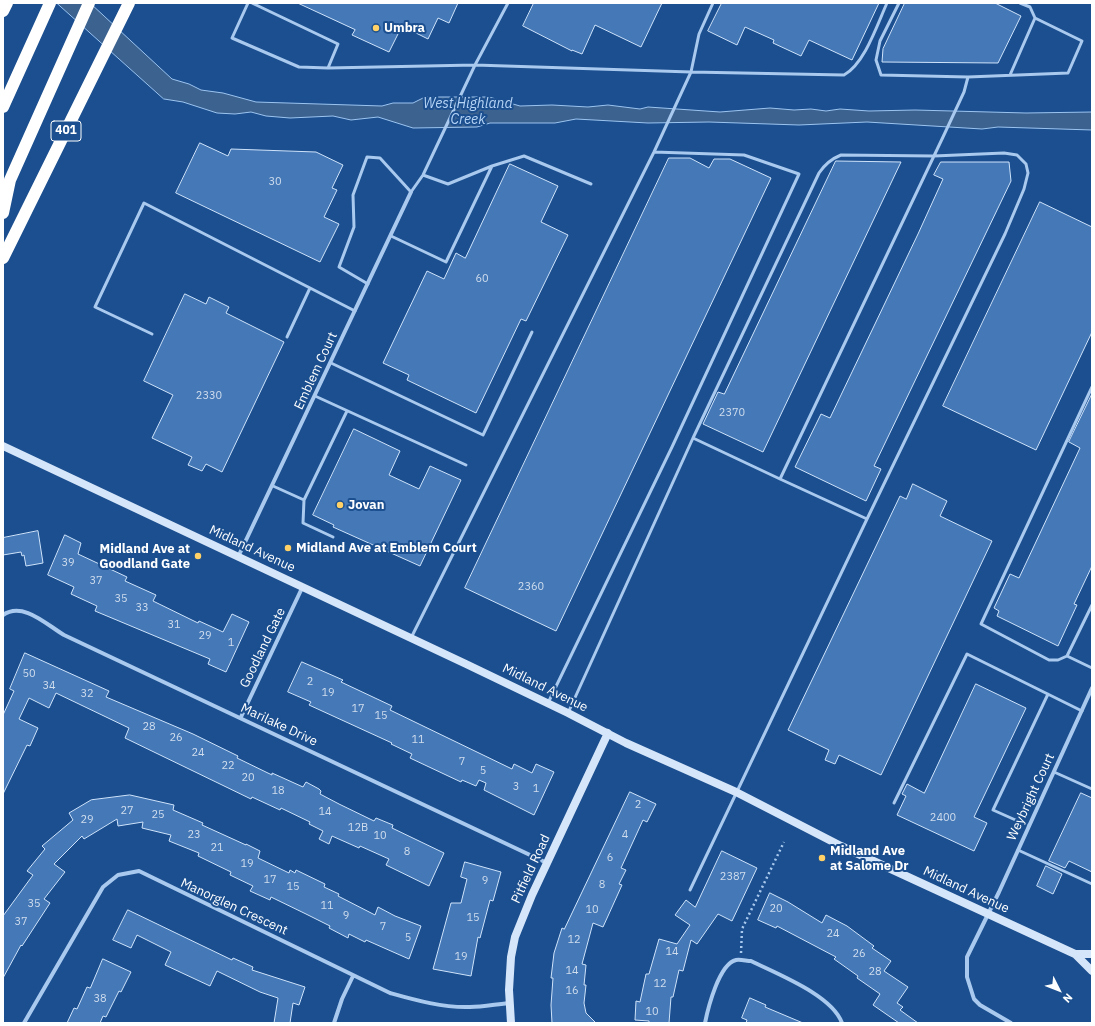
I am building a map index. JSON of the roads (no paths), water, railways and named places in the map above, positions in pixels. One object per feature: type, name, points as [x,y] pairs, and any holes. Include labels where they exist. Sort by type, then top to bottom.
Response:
[{"type":"highway","points":[[3,11],[7,3]]},
{"type":"highway","points":[[3,107],[50,3]]},
{"type":"highway","points":[[3,213],[10,180],[89,3]]},
{"type":"highway","name":"401","points":[[3,258],[129,3]]},
{"type":"main road","name":"Midland Avenue","points":[[3,446],[302,586],[608,733],[736,792],[841,846],[1075,954],[1092,971]]},
{"type":"main road","name":"Pitfield Road","points":[[511,1023],[510,1002],[512,957],[522,917],[608,733]]},
{"type":"main road","name":"Midland Avenue","points":[[1075,954],[1092,954]]},
{"type":"street","name":"Emblem Court","points":[[238,557],[273,486],[411,192]]},
{"type":"street","name":"Goodland Gate","points":[[241,718],[302,586]]},
{"type":"street","name":"Marilake Drive","points":[[3,615],[10,611],[23,611],[64,635],[547,863]]},
{"type":"street","name":"Weybright Court","points":[[1011,1023],[980,1005],[974,999],[966,977],[967,957],[1091,692]]},
{"type":"street","name":"Manorglen Crescent","points":[[24,1023],[103,887],[118,875],[130,871],[139,871],[390,993],[423,1002],[470,1007],[510,1002]]},
{"type":"street","points":[[705,1023],[713,992],[721,975],[728,965],[735,960],[751,961],[819,997],[834,1009],[842,1023]]},
{"type":"street","points":[[334,1023],[342,998],[353,976]]},
{"type":"lane","points":[[248,3],[232,38],[300,67],[328,68],[475,65],[691,72],[844,74],[853,69],[860,60],[887,3]]},
{"type":"lane","points":[[252,3],[338,44],[328,68]]},
{"type":"lane","points":[[368,284],[339,267],[354,227],[352,195],[367,157],[380,158],[411,192],[423,175],[475,65],[508,3]]},
{"type":"lane","points":[[411,638],[654,152],[691,72],[699,34],[713,3]]},
{"type":"lane","points":[[899,3],[880,41],[876,60],[881,75],[968,77],[1068,73],[1082,41],[1035,18],[1030,7],[1020,3]]},
{"type":"lane","points":[[1010,75],[1035,18]]},
{"type":"lane","points":[[780,479],[943,137],[964,92],[968,77]]},
{"type":"lane","points":[[548,703],[672,448],[799,174],[744,155],[654,152]]},
{"type":"lane","points":[[568,713],[693,438],[812,187],[825,165],[832,158],[841,154],[934,156],[1004,153],[1017,156],[1026,164],[1028,173],[1024,189],[1005,234],[866,519],[690,890]]},
{"type":"lane","points":[[423,175],[448,184],[492,166],[524,156],[591,184]]},
{"type":"lane","points":[[391,236],[446,262],[492,166]]},
{"type":"lane","points":[[152,334],[95,307],[144,203],[355,311]]},
{"type":"lane","points":[[287,337],[310,288]]},
{"type":"lane","points":[[331,363],[483,435],[532,332]]},
{"type":"lane","points":[[1092,387],[981,624],[1049,660],[1058,660],[1067,656],[1092,605]]},
{"type":"lane","points":[[315,396],[466,465]]},
{"type":"lane","points":[[333,537],[303,522],[304,500],[348,411]]},
{"type":"lane","points":[[693,438],[866,519]]},
{"type":"lane","points":[[273,486],[304,500]]},
{"type":"lane","points":[[894,803],[967,654],[1082,710]]},
{"type":"lane","points":[[1067,656],[1092,668]]},
{"type":"lane","points":[[1029,826],[994,810],[1048,694]]},
{"type":"lane","points":[[1054,772],[1092,789]]},
{"type":"lane","points":[[1018,850],[1092,884]]},
{"type":"water","name":"West Highland Creek","points":[[57,3],[90,3],[172,79],[189,84],[201,90],[223,93],[256,102],[382,106],[393,103],[413,103],[425,97],[489,97],[520,106],[552,105],[588,107],[608,105],[640,109],[648,107],[720,112],[770,108],[826,111],[840,109],[869,111],[915,110],[1026,113],[1092,112],[1092,130],[998,127],[982,129],[867,122],[799,125],[709,122],[648,123],[576,119],[555,123],[490,123],[477,127],[413,128],[378,117],[351,120],[333,116],[290,118],[266,116],[251,112],[235,114],[217,113],[183,102],[164,99]]},
{"type":"place","name":"Umbra","points":[[376,28]]},
{"type":"place","name":"Jovan","points":[[340,505]]},
{"type":"place","name":"Midland Ave at Emblem Court","points":[[288,548]]},
{"type":"place","name":"Midland Ave at Goodland Gate","points":[[198,556]]},
{"type":"place","name":"Midland Ave at Salome Dr","points":[[822,858]]}]
